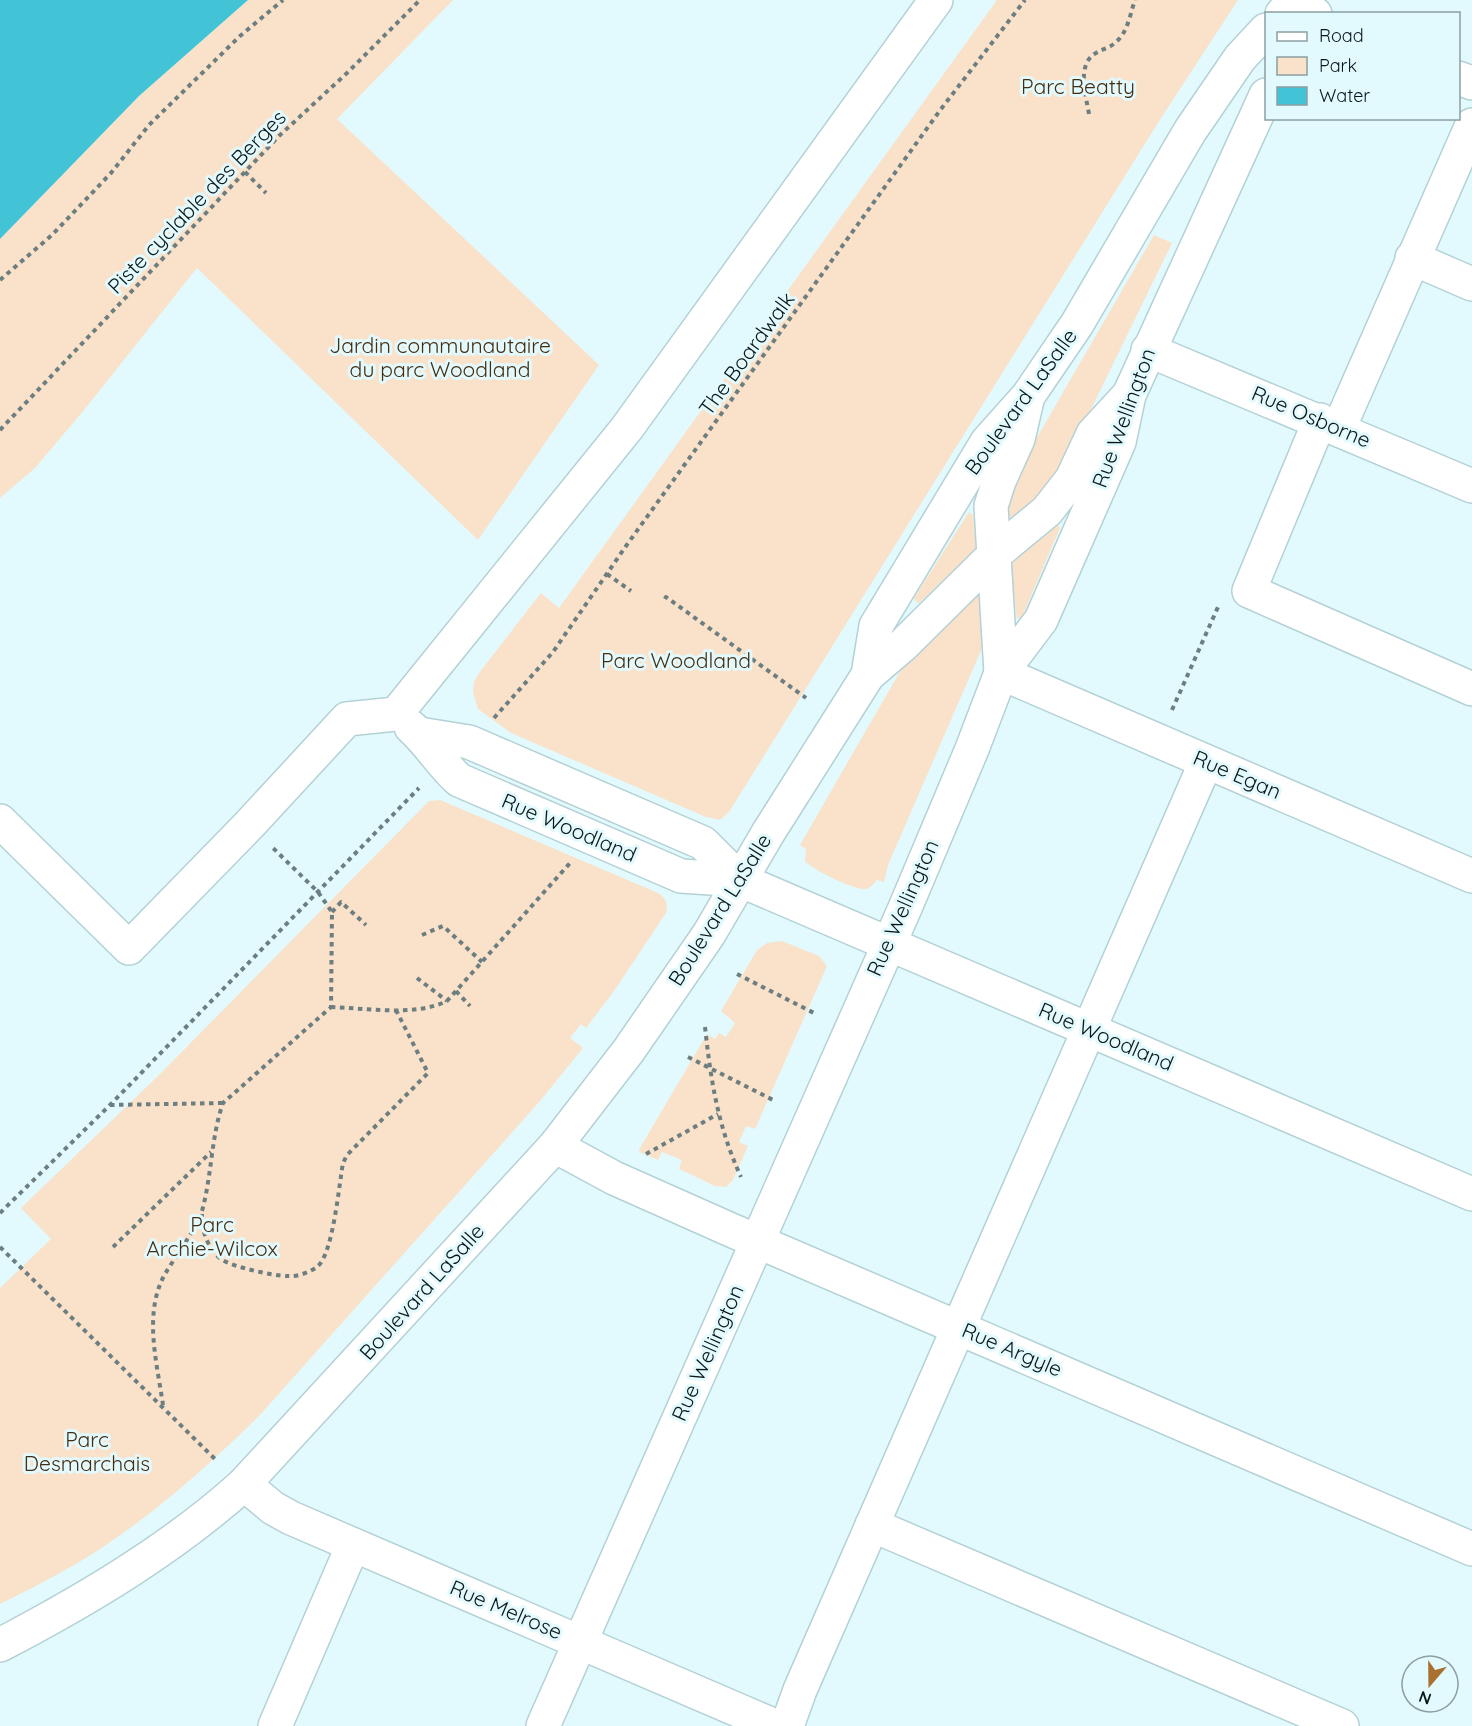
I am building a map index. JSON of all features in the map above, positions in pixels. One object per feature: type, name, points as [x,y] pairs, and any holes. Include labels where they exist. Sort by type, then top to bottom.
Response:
[{"type":"main road","points":[[408,724],[627,428],[936,0]]},
{"type":"main road","name":"Boulevard LaSalle","points":[[0,1645],[96,1592],[220,1506],[244,1484],[348,1373],[555,1146],[629,1050],[710,934],[740,880],[868,675],[876,626],[987,442],[1028,396],[1077,324],[1190,131],[1240,58],[1265,31]]},
{"type":"main road","name":"Rue Wellington","points":[[543,1726],[888,944],[972,749],[1001,673],[1041,620],[1119,442],[1129,395],[1265,97]]},
{"type":"main road","points":[[1472,125],[1412,258],[1249,591],[1472,689]]},
{"type":"main road","points":[[1412,258],[1472,284]]},
{"type":"main road","name":"Rue Osborne","points":[[1149,350],[1472,486]]},
{"type":"main road","points":[[868,675],[903,645],[994,554],[1047,511],[1072,479],[1093,434],[1129,395]]},
{"type":"main road","points":[[1001,673],[991,506],[999,481],[1018,439],[1028,396]]},
{"type":"main road","name":"Rue Egan","points":[[1001,673],[1472,876]]},
{"type":"main road","name":"Rue Woodland","points":[[0,821],[129,948],[249,825],[347,719],[408,724],[469,742],[703,843],[740,880],[1472,1194]]},
{"type":"main road","points":[[787,1726],[800,1690],[958,1326],[1206,762]]},
{"type":"main road","name":"Rue Argyle","points":[[555,1146],[614,1178],[757,1241],[1472,1549]]},
{"type":"main road","name":"Rue Melrose","points":[[244,1484],[265,1502],[291,1518],[775,1726]]},
{"type":"main road","points":[[872,1525],[1341,1726]]},
{"type":"main road","points":[[275,1726],[353,1545]]},
{"type":"path","points":[[0,280],[52,235],[104,181],[149,125],[240,36],[283,0]]},
{"type":"path","name":"Piste cyclable des Berges","points":[[0,430],[279,136],[420,0]]},
{"type":"path","name":"The Boardwalk","points":[[489,723],[552,652],[941,109],[1025,0]]},
{"type":"path","points":[[1089,114],[1084,81],[1086,65],[1089,58],[1096,52],[1115,44],[1123,35],[1135,0]]},
{"type":"path","points":[[245,172],[266,193]]},
{"type":"path","points":[[607,574],[631,591]]},
{"type":"path","points":[[1169,716],[1229,583],[1249,591]]},
{"type":"path","points":[[664,599],[666,597],[806,698]]},
{"type":"path","points":[[0,1213],[110,1106],[423,784]]},
{"type":"path","points":[[249,825],[318,892],[332,912],[331,1007]]},
{"type":"path","points":[[396,1010],[428,1073],[347,1155],[343,1163],[328,1247],[318,1266],[305,1273],[289,1276],[235,1266],[221,1259],[211,1249],[202,1224],[202,1212],[217,1119],[223,1102],[331,1007],[396,1010],[436,1006],[447,1001],[571,862]]},
{"type":"path","points":[[332,912],[341,902],[366,925]]},
{"type":"path","points":[[422,935],[443,926],[482,962]]},
{"type":"path","points":[[737,974],[814,1013]]},
{"type":"path","points":[[417,978],[447,1001]]},
{"type":"path","points":[[456,991],[470,1006]]},
{"type":"path","points":[[705,1027],[718,1114],[741,1177]]},
{"type":"path","points":[[688,1056],[775,1101]]},
{"type":"path","points":[[110,1106],[223,1102]]},
{"type":"path","points":[[640,1157],[718,1114]]},
{"type":"path","points":[[113,1247],[212,1151]]},
{"type":"path","points":[[163,1405],[153,1331],[154,1302],[164,1277],[202,1212]]},
{"type":"path","points":[[0,1247],[244,1484]]},
{"type":"green space","name":"Jardin communautaire du parc Woodland","points":[[248,0],[453,0],[337,119],[599,365],[478,540],[197,268],[35,468],[0,498],[0,239],[139,96]]},
{"type":"green space","name":"Parc Woodland","points":[[997,0],[1238,0],[1161,118],[729,812],[720,820],[706,817],[511,733],[478,709],[473,692],[474,682],[479,673],[541,593],[559,608]]},
{"type":"green space","points":[[1154,235],[1172,243],[1059,475],[1050,486],[1008,521],[1004,509],[1013,479]]},
{"type":"green space","points":[[969,512],[973,515],[976,550],[919,603],[916,602],[914,598]]},
{"type":"green space","points":[[1058,524],[1060,528],[1022,617],[1017,619],[1010,565]]},
{"type":"green space","points":[[976,595],[980,595],[985,636],[983,646],[888,865],[884,882],[877,880],[869,888],[861,889],[834,879],[805,861],[806,849],[800,845],[909,656]]},
{"type":"green space","name":"Parc Archie-Wilcox","points":[[440,800],[658,893],[666,902],[666,913],[614,991],[586,1028],[581,1024],[570,1038],[583,1048],[540,1101],[259,1416],[190,1480],[135,1524],[74,1565],[0,1604],[0,1288],[51,1239],[21,1208],[161,1073],[429,801]]},
{"type":"green space","points":[[782,941],[819,956],[827,966],[755,1129],[746,1126],[739,1142],[748,1146],[733,1180],[726,1187],[715,1186],[679,1169],[682,1160],[662,1152],[658,1160],[639,1152],[707,1034],[715,1039],[719,1033],[726,1037],[735,1023],[721,1011],[757,950],[767,943]]},
{"type":"water","points":[[0,0],[248,0],[139,96],[0,239]]},
{"type":"park label","name":"Parc Beatty","points":[[1078,87]]},
{"type":"park label","name":"Parc Desmarchais","points":[[87,1452]]}]
